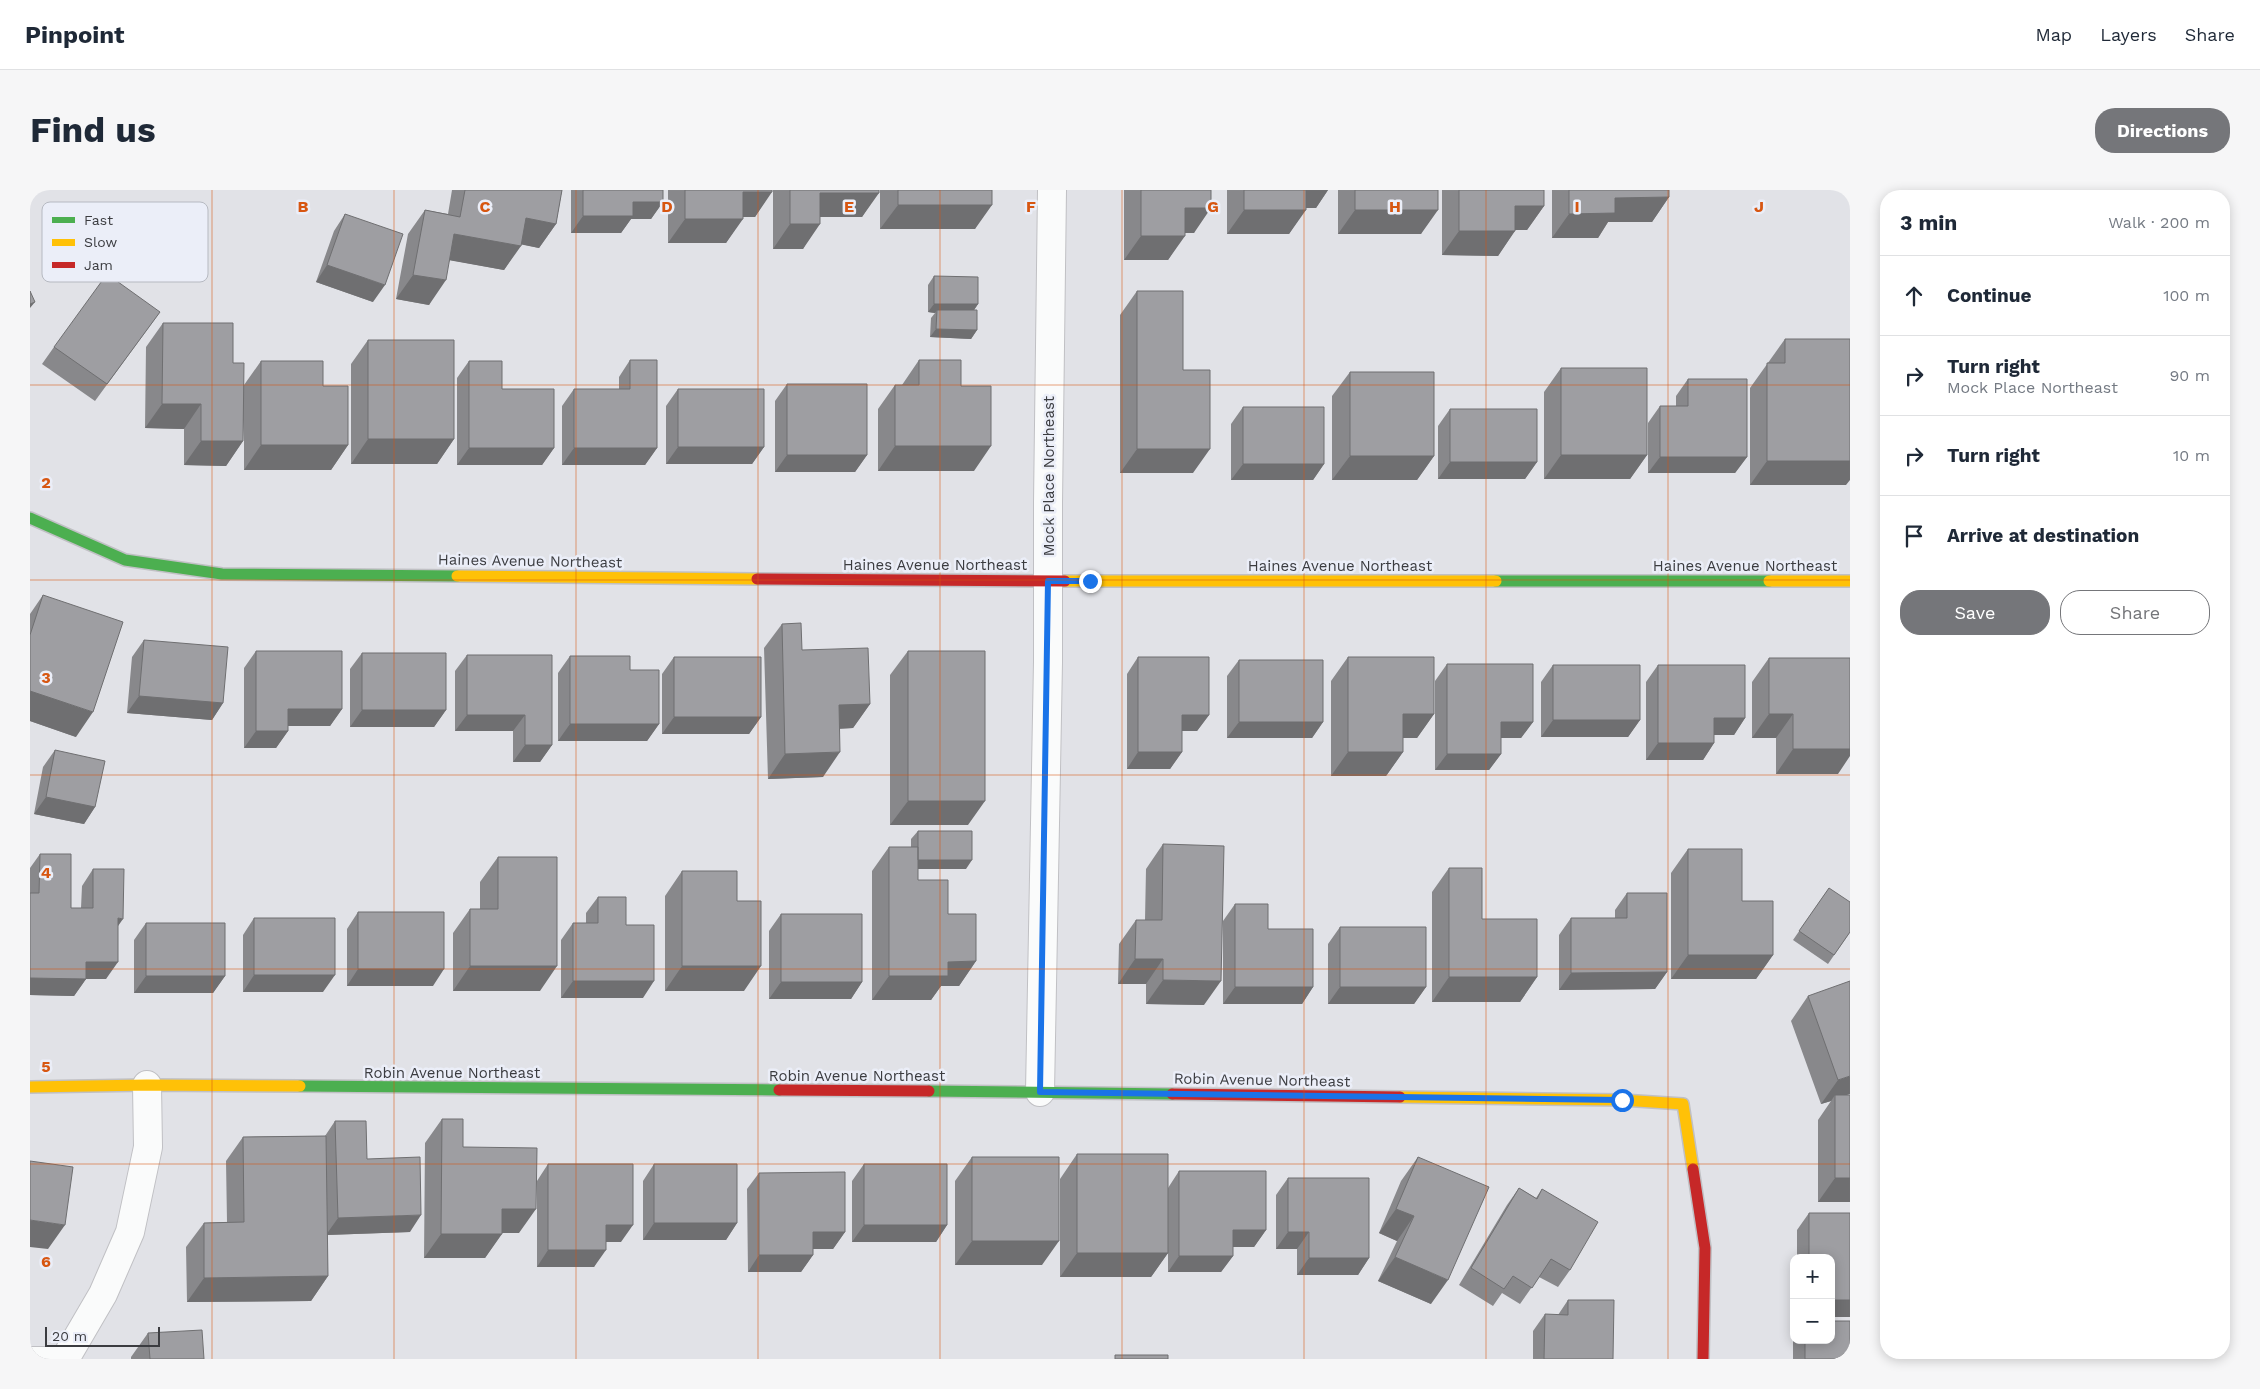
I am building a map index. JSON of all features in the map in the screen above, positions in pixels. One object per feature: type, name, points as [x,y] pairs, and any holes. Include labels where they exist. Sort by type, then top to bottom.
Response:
[{"type":"street","name":"Mock Place Northeast","points":[[1040,1092],[1052,190]]},
{"type":"street","name":"Haines Avenue Northeast","points":[[30,518],[124,560],[222,574],[1048,581],[1850,581]]},
{"type":"street","name":"Robin Avenue Northeast","points":[[30,1087],[147,1085],[1040,1092],[1622,1100],[1683,1104],[1705,1248],[1704,1359]]},
{"type":"street","points":[[66,1358],[103,1294],[130,1232],[148,1147],[147,1085]]},
{"type":"lane","points":[[30,1357],[66,1358]]},
{"type":"building","points":[[465,190],[562,190],[556,224],[526,218],[521,246],[454,234],[446,280],[413,275],[425,210],[460,217]]},
{"type":"building","points":[[583,190],[663,190],[663,202],[633,202],[633,216],[583,216]]},
{"type":"building","points":[[685,190],[772,190],[772,192],[743,192],[743,219],[685,219]]},
{"type":"building","points":[[790,190],[879,190],[879,193],[820,193],[820,224],[790,224]]},
{"type":"building","points":[[898,190],[992,190],[992,205],[898,205]]},
{"type":"building","points":[[1141,190],[1211,190],[1211,208],[1185,208],[1185,236],[1141,236]]},
{"type":"building","points":[[1244,190],[1306,190],[1306,210],[1244,210]]},
{"type":"building","points":[[1355,190],[1438,190],[1438,210],[1355,210]]},
{"type":"building","points":[[1459,190],[1544,190],[1544,206],[1515,206],[1515,231],[1459,231]]},
{"type":"building","points":[[1569,190],[1669,190],[1669,197],[1615,198],[1615,213],[1569,214]]},
{"type":"building","points":[[345,214],[403,234],[385,285],[327,265]]},
{"type":"building","points":[[934,276],[978,277],[978,304],[934,304]]},
{"type":"building","points":[[101,282],[118,282],[160,312],[107,384],[54,347]]},
{"type":"building","points":[[30,291],[35,302],[30,304]]},
{"type":"building","points":[[1137,291],[1183,291],[1183,370],[1210,370],[1210,449],[1137,449]]},
{"type":"building","points":[[937,310],[977,310],[977,330],[936,329]]},
{"type":"building","points":[[163,323],[233,323],[233,363],[244,363],[243,441],[201,441],[201,404],[162,404]]},
{"type":"building","points":[[1785,339],[1850,339],[1850,461],[1767,461],[1767,363],[1785,363]]},
{"type":"building","points":[[368,340],[454,340],[454,439],[368,439]]},
{"type":"building","points":[[630,360],[657,360],[657,448],[574,448],[574,389],[630,389]]},
{"type":"building","points":[[919,360],[961,360],[961,386],[991,386],[991,446],[895,446],[895,385],[919,385]]},
{"type":"building","points":[[261,361],[323,361],[323,386],[348,386],[348,445],[261,445]]},
{"type":"building","points":[[469,361],[502,361],[502,389],[554,389],[554,448],[469,448]]},
{"type":"building","points":[[1561,368],[1647,368],[1647,455],[1561,455]]},
{"type":"building","points":[[1350,372],[1434,372],[1434,456],[1350,456]]},
{"type":"building","points":[[1688,379],[1747,379],[1747,457],[1660,457],[1660,406],[1688,406]]},
{"type":"building","points":[[787,384],[867,384],[867,455],[787,455]]},
{"type":"building","points":[[678,389],[764,389],[764,447],[678,447]]},
{"type":"building","points":[[1243,407],[1324,407],[1324,464],[1243,464]]},
{"type":"building","points":[[1450,409],[1537,409],[1537,462],[1450,462]]},
{"type":"building","points":[[43,595],[123,622],[93,712],[30,691],[30,635]]},
{"type":"building","points":[[801,623],[802,650],[868,648],[870,704],[839,705],[840,752],[785,754],[782,624]]},
{"type":"building","points":[[144,640],[228,647],[223,703],[139,696]]},
{"type":"building","points":[[256,651],[342,651],[342,709],[288,709],[288,731],[256,731]]},
{"type":"building","points":[[908,651],[985,651],[985,801],[908,801]]},
{"type":"building","points":[[362,653],[446,653],[446,710],[362,710]]},
{"type":"building","points":[[467,655],[552,655],[552,745],[525,745],[525,715],[467,715]]},
{"type":"building","points":[[570,656],[630,656],[630,670],[659,670],[659,724],[570,724]]},
{"type":"building","points":[[674,657],[761,657],[761,717],[674,717]]},
{"type":"building","points":[[1138,657],[1209,657],[1209,715],[1182,715],[1182,752],[1138,752]]},
{"type":"building","points":[[1348,657],[1434,657],[1434,714],[1403,714],[1403,752],[1348,752]]},
{"type":"building","points":[[1769,658],[1850,658],[1850,749],[1793,749],[1793,714],[1769,714]]},
{"type":"building","points":[[1239,660],[1323,660],[1323,722],[1239,722]]},
{"type":"building","points":[[1447,664],[1533,664],[1533,722],[1501,722],[1501,754],[1447,754]]},
{"type":"building","points":[[1553,665],[1640,665],[1640,720],[1553,720]]},
{"type":"building","points":[[1658,665],[1745,665],[1745,718],[1714,718],[1714,743],[1658,743]]},
{"type":"building","points":[[55,750],[105,761],[95,807],[46,797]]},
{"type":"building","points":[[918,831],[972,831],[972,860],[918,860]]},
{"type":"building","points":[[1163,844],[1224,846],[1221,981],[1163,980],[1163,959],[1135,959],[1136,920],[1162,920]]},
{"type":"building","points":[[889,847],[918,847],[918,880],[948,880],[948,914],[976,914],[976,961],[948,962],[948,976],[889,976]]},
{"type":"building","points":[[1688,849],[1742,849],[1742,901],[1773,901],[1773,955],[1688,955]]},
{"type":"building","points":[[40,854],[71,854],[71,908],[93,908],[93,869],[124,869],[123,919],[118,918],[118,962],[86,962],[86,979],[30,978],[30,893],[39,893]]},
{"type":"building","points":[[498,857],[557,857],[557,966],[470,966],[470,909],[498,909]]},
{"type":"building","points":[[1449,868],[1482,868],[1482,919],[1537,919],[1537,977],[1449,977]]},
{"type":"building","points":[[682,871],[737,871],[737,901],[761,901],[761,966],[682,966]]},
{"type":"building","points":[[1829,888],[1850,902],[1850,932],[1834,955],[1799,931]]},
{"type":"building","points":[[1627,893],[1667,893],[1667,972],[1571,973],[1571,918],[1627,918]]},
{"type":"building","points":[[598,897],[626,897],[626,925],[654,925],[654,981],[573,981],[573,923],[598,923]]},
{"type":"building","points":[[1235,904],[1268,904],[1268,929],[1313,929],[1313,987],[1235,987]]},
{"type":"building","points":[[358,912],[444,912],[444,969],[358,969]]},
{"type":"building","points":[[781,914],[862,914],[862,982],[781,982]]},
{"type":"building","points":[[254,918],[335,918],[335,975],[254,975]]},
{"type":"building","points":[[146,923],[225,923],[225,976],[146,976]]},
{"type":"building","points":[[1340,927],[1426,927],[1426,987],[1340,987]]},
{"type":"building","points":[[1850,981],[1850,1076],[1838,1080],[1808,996]]},
{"type":"building","points":[[1835,1095],[1850,1095],[1850,1178],[1835,1178]]},
{"type":"building","points":[[442,1119],[463,1119],[463,1147],[537,1148],[536,1209],[502,1209],[502,1234],[441,1234]]},
{"type":"building","points":[[335,1121],[366,1121],[367,1159],[420,1157],[421,1215],[338,1218]]},
{"type":"building","points":[[326,1136],[328,1276],[204,1278],[204,1223],[244,1222],[243,1137]]},
{"type":"building","points":[[1077,1154],[1168,1154],[1168,1253],[1077,1253]]},
{"type":"building","points":[[972,1157],[1059,1157],[1059,1241],[972,1241]]},
{"type":"building","points":[[1418,1157],[1489,1187],[1448,1280],[1395,1257],[1414,1216],[1396,1209]]},
{"type":"building","points":[[30,1161],[73,1167],[65,1225],[30,1220]]},
{"type":"building","points":[[548,1164],[633,1164],[633,1225],[606,1225],[606,1250],[548,1250]]},
{"type":"building","points":[[654,1164],[737,1164],[737,1223],[654,1223]]},
{"type":"building","points":[[864,1164],[947,1164],[947,1225],[864,1225]]},
{"type":"building","points":[[1179,1171],[1266,1171],[1266,1230],[1233,1230],[1233,1256],[1179,1256]]},
{"type":"building","points":[[845,1172],[845,1232],[813,1232],[813,1255],[759,1255],[759,1173]]},
{"type":"building","points":[[1288,1178],[1369,1178],[1369,1258],[1309,1258],[1309,1232],[1288,1232]]},
{"type":"building","points":[[1519,1188],[1537,1199],[1542,1189],[1598,1222],[1570,1270],[1551,1259],[1532,1288],[1513,1276],[1504,1289],[1471,1268]]},
{"type":"building","points":[[1809,1213],[1850,1213],[1850,1300],[1835,1300],[1835,1254],[1809,1254]]},
{"type":"building","points":[[1568,1300],[1614,1300],[1613,1359],[1544,1359],[1545,1314],[1568,1315]]},
{"type":"building","points":[[1835,1321],[1850,1321],[1850,1359],[1805,1359],[1805,1344],[1835,1344]]},
{"type":"building","points":[[202,1330],[204,1359],[150,1359],[148,1333]]},
{"type":"building","points":[[1115,1355],[1168,1355],[1168,1359],[1115,1359]]},
{"type":"traffic: fast","points":[[30,518],[125,560],[222,574],[457,576]]},
{"type":"traffic: fast","points":[[1496,581],[1769,581]]},
{"type":"traffic: fast","points":[[300,1086],[779,1090]]},
{"type":"traffic: fast","points":[[929,1091],[1172,1094]]},
{"type":"traffic: slow","points":[[457,576],[757,579]]},
{"type":"traffic: slow","points":[[1065,581],[1496,581]]},
{"type":"traffic: slow","points":[[1769,581],[1850,581]]},
{"type":"traffic: slow","points":[[30,1087],[147,1085],[300,1086]]},
{"type":"traffic: slow","points":[[1400,1097],[1622,1100],[1683,1104],[1693,1169]]},
{"type":"traffic: jam","points":[[757,579],[1065,581]]},
{"type":"traffic: jam","points":[[779,1090],[929,1091]]},
{"type":"traffic: jam","points":[[1172,1094],[1400,1097]]},
{"type":"traffic: jam","points":[[1693,1169],[1705,1248],[1703,1359]]},
{"type":"route","points":[[1090,581],[1048,581],[1040,1092],[1622,1100]]}]
